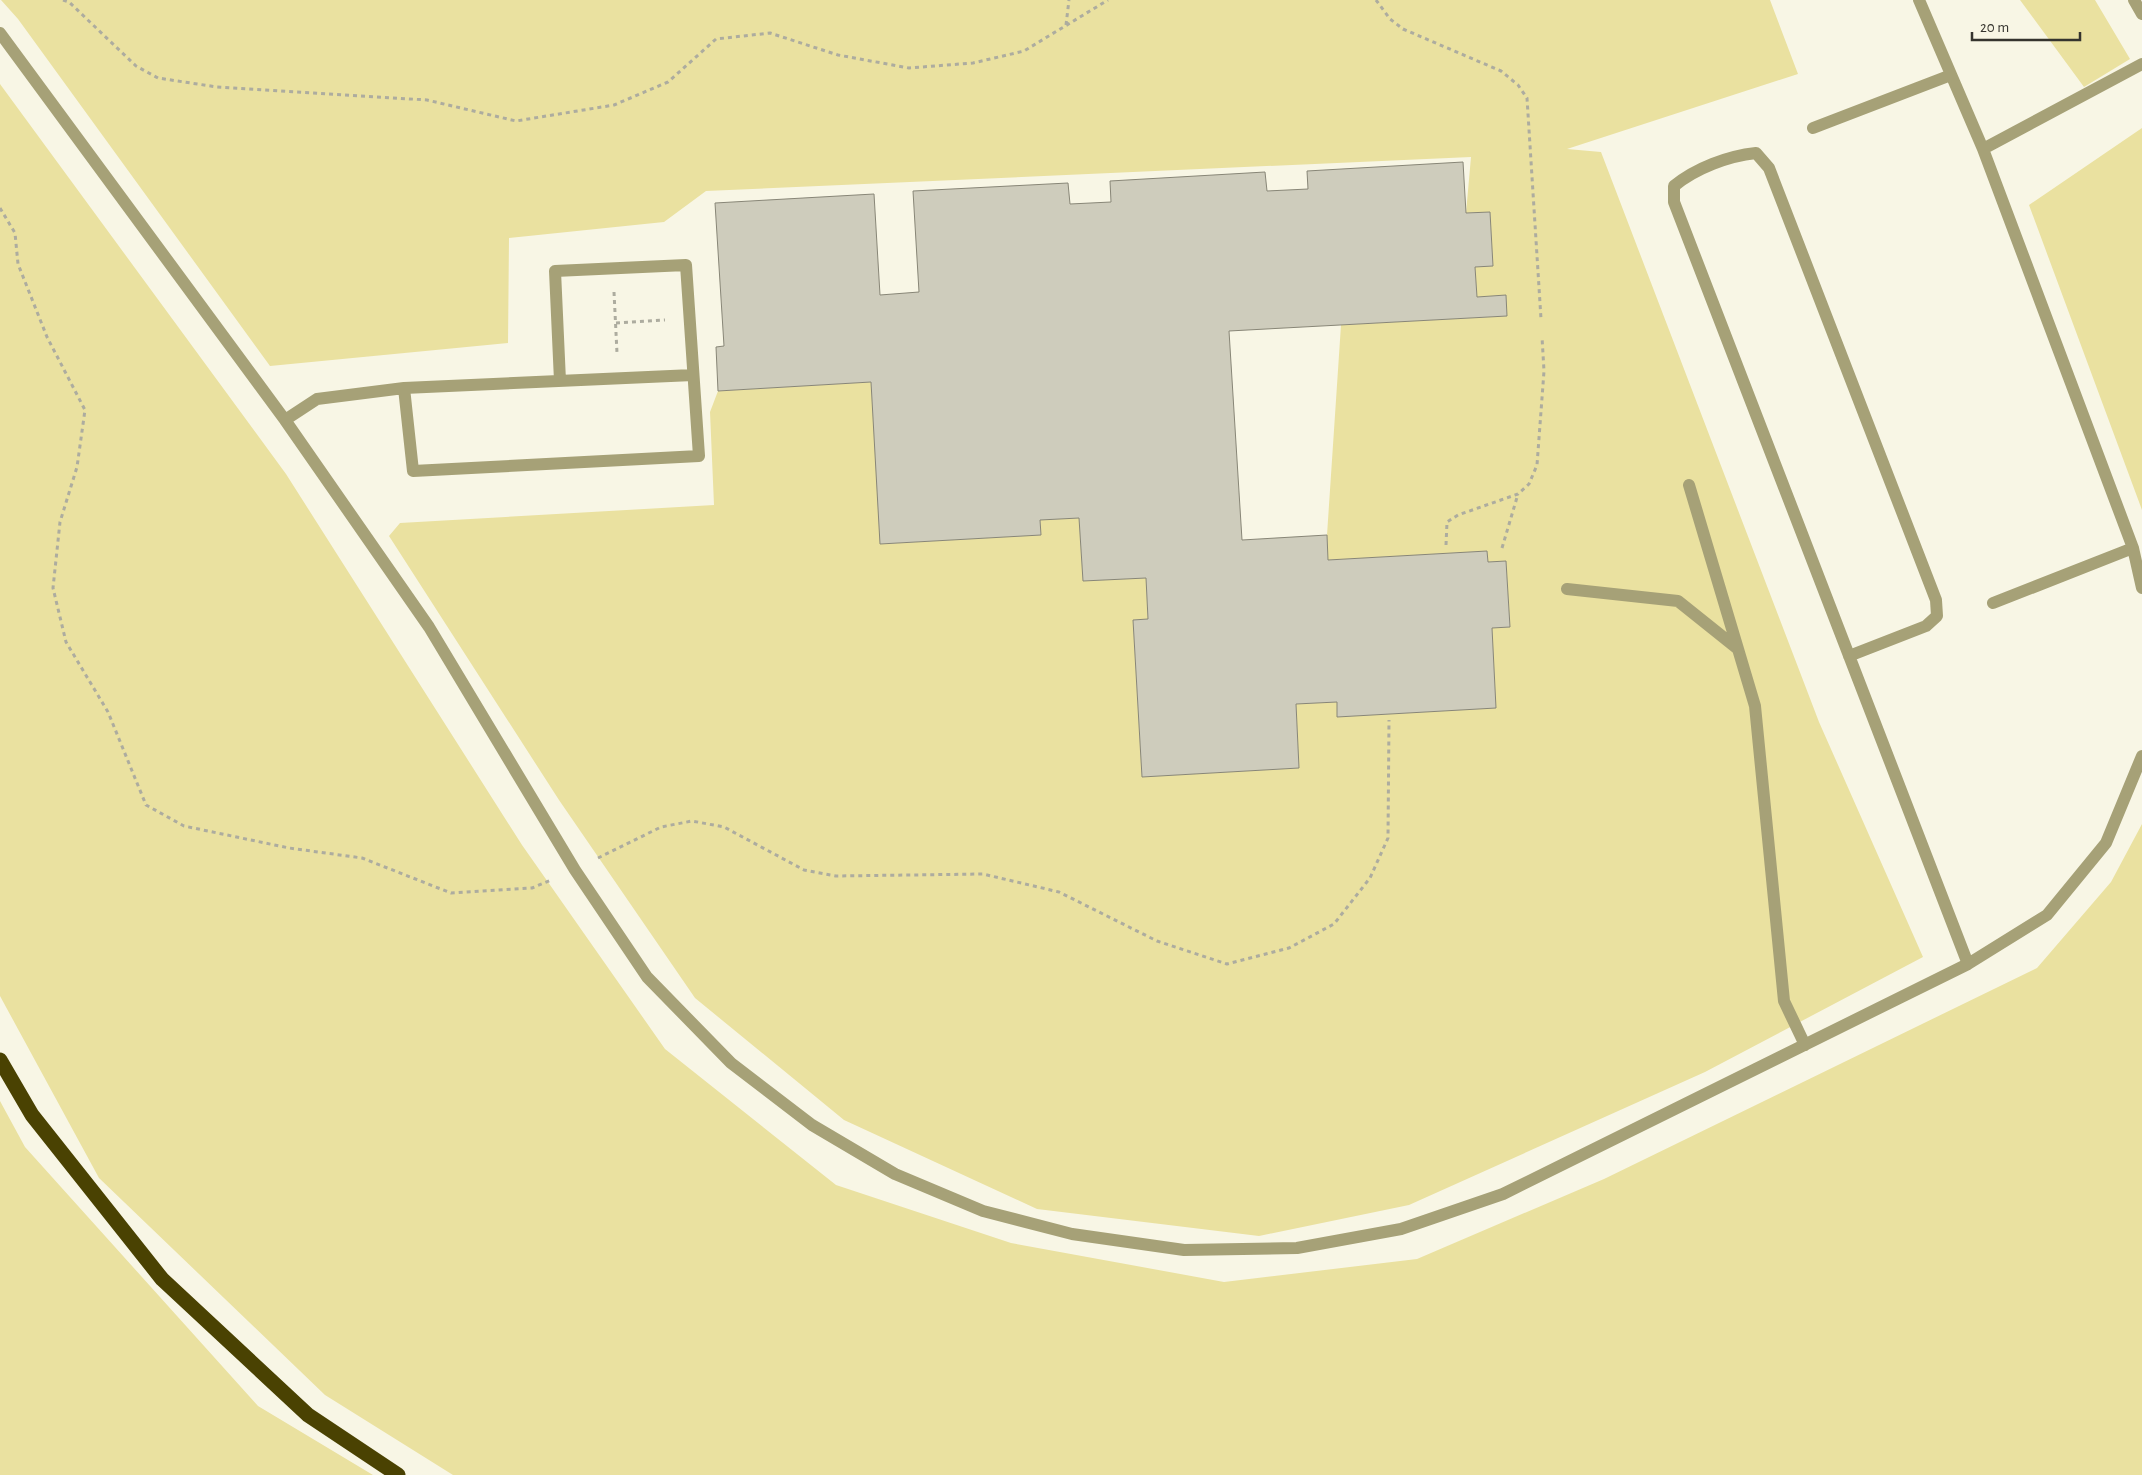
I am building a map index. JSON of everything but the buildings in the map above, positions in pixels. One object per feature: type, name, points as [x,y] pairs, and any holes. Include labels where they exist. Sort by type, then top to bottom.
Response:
[{"type":"highway","points":[[0,1060],[32,1116],[162,1279],[308,1414],[398,1475]]},
{"type":"street","points":[[1920,0],[1983,149],[2133,548],[2142,588]]},
{"type":"street","points":[[2134,0],[2142,14]]},
{"type":"street","points":[[0,33],[285,420],[429,627],[575,870],[647,977],[730,1063],[812,1125],[895,1174],[983,1211],[1081,1235],[1184,1250],[1297,1248],[1401,1229],[1503,1194],[1968,964],[2048,915],[2106,843],[2142,756]]},
{"type":"street","points":[[1983,149],[2142,64]]},
{"type":"street","points":[[1813,128],[1951,76]]},
{"type":"street","points":[[1850,656],[1926,626],[1937,616],[1936,600],[1769,168],[1756,153],[1741,155],[1688,175],[1674,186],[1674,202],[1968,964]]},
{"type":"street","points":[[404,388],[413,471],[699,456],[686,265],[555,271],[560,381]]},
{"type":"street","points":[[285,420],[317,399],[404,388],[693,375]]},
{"type":"street","points":[[1689,485],[1755,706],[1784,1001],[1805,1045]]},
{"type":"street","points":[[1993,603],[2133,548]]},
{"type":"street","points":[[1567,589],[1678,601],[1738,649]]},
{"type":"path","points":[[63,0],[69,1],[136,66],[158,78],[217,87],[427,100],[516,121],[614,105],[668,82],[716,39],[770,33],[838,55],[909,68],[973,63],[1024,51],[1108,0]]},
{"type":"path","points":[[1066,26],[1069,0]]},
{"type":"path","points":[[1376,0],[1390,18],[1403,29],[1501,71],[1518,85],[1527,98],[1541,319]]},
{"type":"path","points":[[0,208],[15,233],[18,264],[47,337],[85,410],[77,467],[60,522],[53,588],[66,642],[108,712],[146,805],[184,826],[289,848],[362,858],[451,892],[532,888],[575,870],[661,827],[692,821],[724,827],[804,870],[836,876],[983,874],[1059,892],[1157,941],[1227,964],[1290,948],[1334,924],[1370,878],[1388,838],[1390,720]]},
{"type":"path","points":[[613,269],[619,378]]},
{"type":"path","points":[[616,323],[689,319]]},
{"type":"path","points":[[1446,545],[1447,522],[1458,515],[1518,494],[1529,484],[1537,465],[1544,371],[1542,337]]},
{"type":"path","points":[[1502,548],[1518,494]]},
{"type":"shaded area","points":[[1,0],[1770,0],[1798,74],[1567,149],[1601,152],[1819,722],[1923,957],[1705,1072],[1409,1205],[1259,1236],[1037,1209],[844,1120],[695,998],[559,800],[389,536],[400,523],[714,505],[710,412],[718,391],[871,382],[881,544],[1041,535],[1040,520],[1079,518],[1083,581],[1146,578],[1148,619],[1133,620],[1142,777],[1299,768],[1296,704],[1337,702],[1338,717],[1496,708],[1492,628],[1510,627],[1506,561],[1488,562],[1487,551],[1328,560],[1327,535],[1341,325],[1507,316],[1506,295],[1477,297],[1475,267],[1493,266],[1490,212],[1466,213],[1471,157],[706,191],[664,222],[509,238],[508,343],[270,366],[18,19]]},
{"type":"shaded area","points":[[2020,0],[2095,0],[2130,59],[2084,87]]},
{"type":"shaded area","points":[[0,84],[286,474],[522,845],[665,1049],[836,1185],[1011,1243],[1224,1282],[1417,1259],[1604,1179],[2037,968],[2111,882],[2142,824],[2142,1475],[453,1475],[325,1395],[99,1178],[0,996]]},
{"type":"shaded area","points":[[2142,128],[2142,510],[2029,205]]},
{"type":"shaded area","points":[[0,1101],[25,1147],[258,1406],[373,1475],[0,1475]]}]
